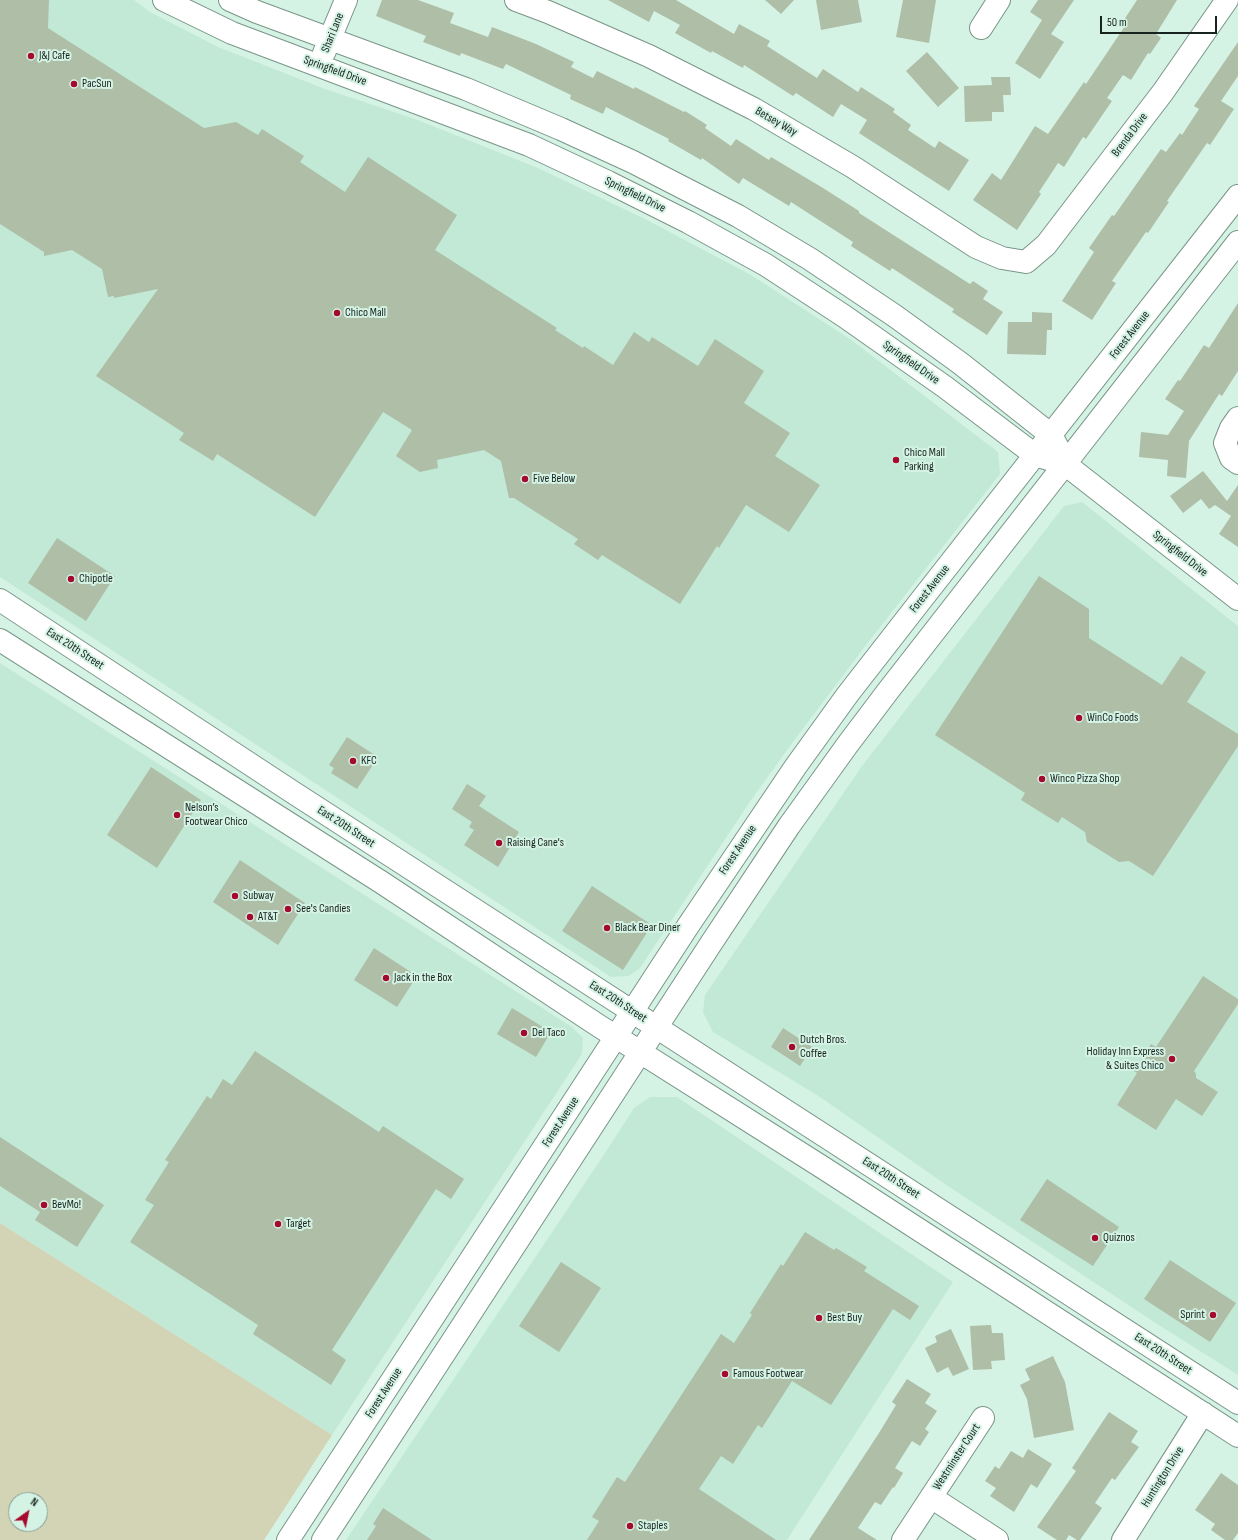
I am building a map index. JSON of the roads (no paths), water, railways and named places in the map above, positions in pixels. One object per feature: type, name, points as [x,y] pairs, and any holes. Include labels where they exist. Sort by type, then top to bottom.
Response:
[{"type":"street","name":"Springfield Drive","points":[[164,0],[232,33],[529,145],[678,216],[766,265],[844,316],[945,387],[1035,455],[1065,464],[1238,599]]},
{"type":"street","name":"Springfield Drive","points":[[230,0],[257,12],[466,90],[561,129],[633,162],[738,216],[810,259],[895,316],[960,363],[1051,435],[1065,464]]},
{"type":"street","name":"Shari Lane","points":[[320,66],[346,0]]},
{"type":"street","name":"Betsey Way","points":[[516,0],[548,12],[649,56],[747,106],[853,167],[976,247],[1002,258],[1026,262]]},
{"type":"street","points":[[981,28],[999,0]]},
{"type":"street","name":"Brenda Drive","points":[[1026,262],[1046,245],[1231,3]]},
{"type":"street","name":"Forest Avenue","points":[[288,1540],[632,1011],[752,830],[824,727],[922,599],[1238,196]]},
{"type":"street","points":[[322,1540],[775,847],[848,744],[908,665],[1238,242]]},
{"type":"street","points":[[1238,418],[1231,428],[1224,443],[1231,458],[1238,463]]},
{"type":"street","name":"East 20th Street","points":[[0,600],[1238,1403]]},
{"type":"street","points":[[0,640],[373,877],[640,1052],[822,1167],[1238,1436]]},
{"type":"street","points":[[373,877],[388,853]]},
{"type":"street","name":"Huntington Drive","points":[[1123,1540],[1203,1414]]},
{"type":"street","name":"Westminster Court","points":[[903,1540],[982,1418]]},
{"type":"street","name":"Westminster Court","points":[[931,1497],[997,1540]]},
{"type":"place","name":"J&J Cafe","points":[[31,56]]},
{"type":"place","name":"PacSun","points":[[74,84]]},
{"type":"place","name":"Chico Mall","points":[[337,313]]},
{"type":"place","name":"Chico Mall Parking","points":[[896,460]]},
{"type":"place","name":"Five Below","points":[[525,479]]},
{"type":"place","name":"Chipotle","points":[[71,579]]},
{"type":"place","name":"WinCo Foods","points":[[1079,718]]},
{"type":"place","name":"KFC","points":[[353,761]]},
{"type":"place","name":"Winco Pizza Shop","points":[[1042,779]]},
{"type":"place","name":"Nelson’s Footwear Chico","points":[[177,815]]},
{"type":"place","name":"Raising Cane's","points":[[499,843]]},
{"type":"place","name":"Subway","points":[[235,896]]},
{"type":"place","name":"See's Candies","points":[[288,909]]},
{"type":"place","name":"AT&T","points":[[250,917]]},
{"type":"place","name":"Black Bear Diner","points":[[607,928]]},
{"type":"place","name":"Jack in the Box","points":[[386,978]]},
{"type":"place","name":"Del Taco","points":[[524,1033]]},
{"type":"place","name":"Dutch Bros. Coffee","points":[[792,1047]]},
{"type":"place","name":"Holiday Inn Express & Suites Chico","points":[[1172,1059]]},
{"type":"place","name":"BevMo!","points":[[44,1205]]},
{"type":"place","name":"Target","points":[[278,1224]]},
{"type":"place","name":"Quiznos","points":[[1095,1238]]},
{"type":"place","name":"Sprint","points":[[1213,1315]]},
{"type":"place","name":"Best Buy","points":[[819,1318]]},
{"type":"place","name":"Famous Footwear","points":[[725,1374]]},
{"type":"place","name":"Staples","points":[[630,1526]]}]
